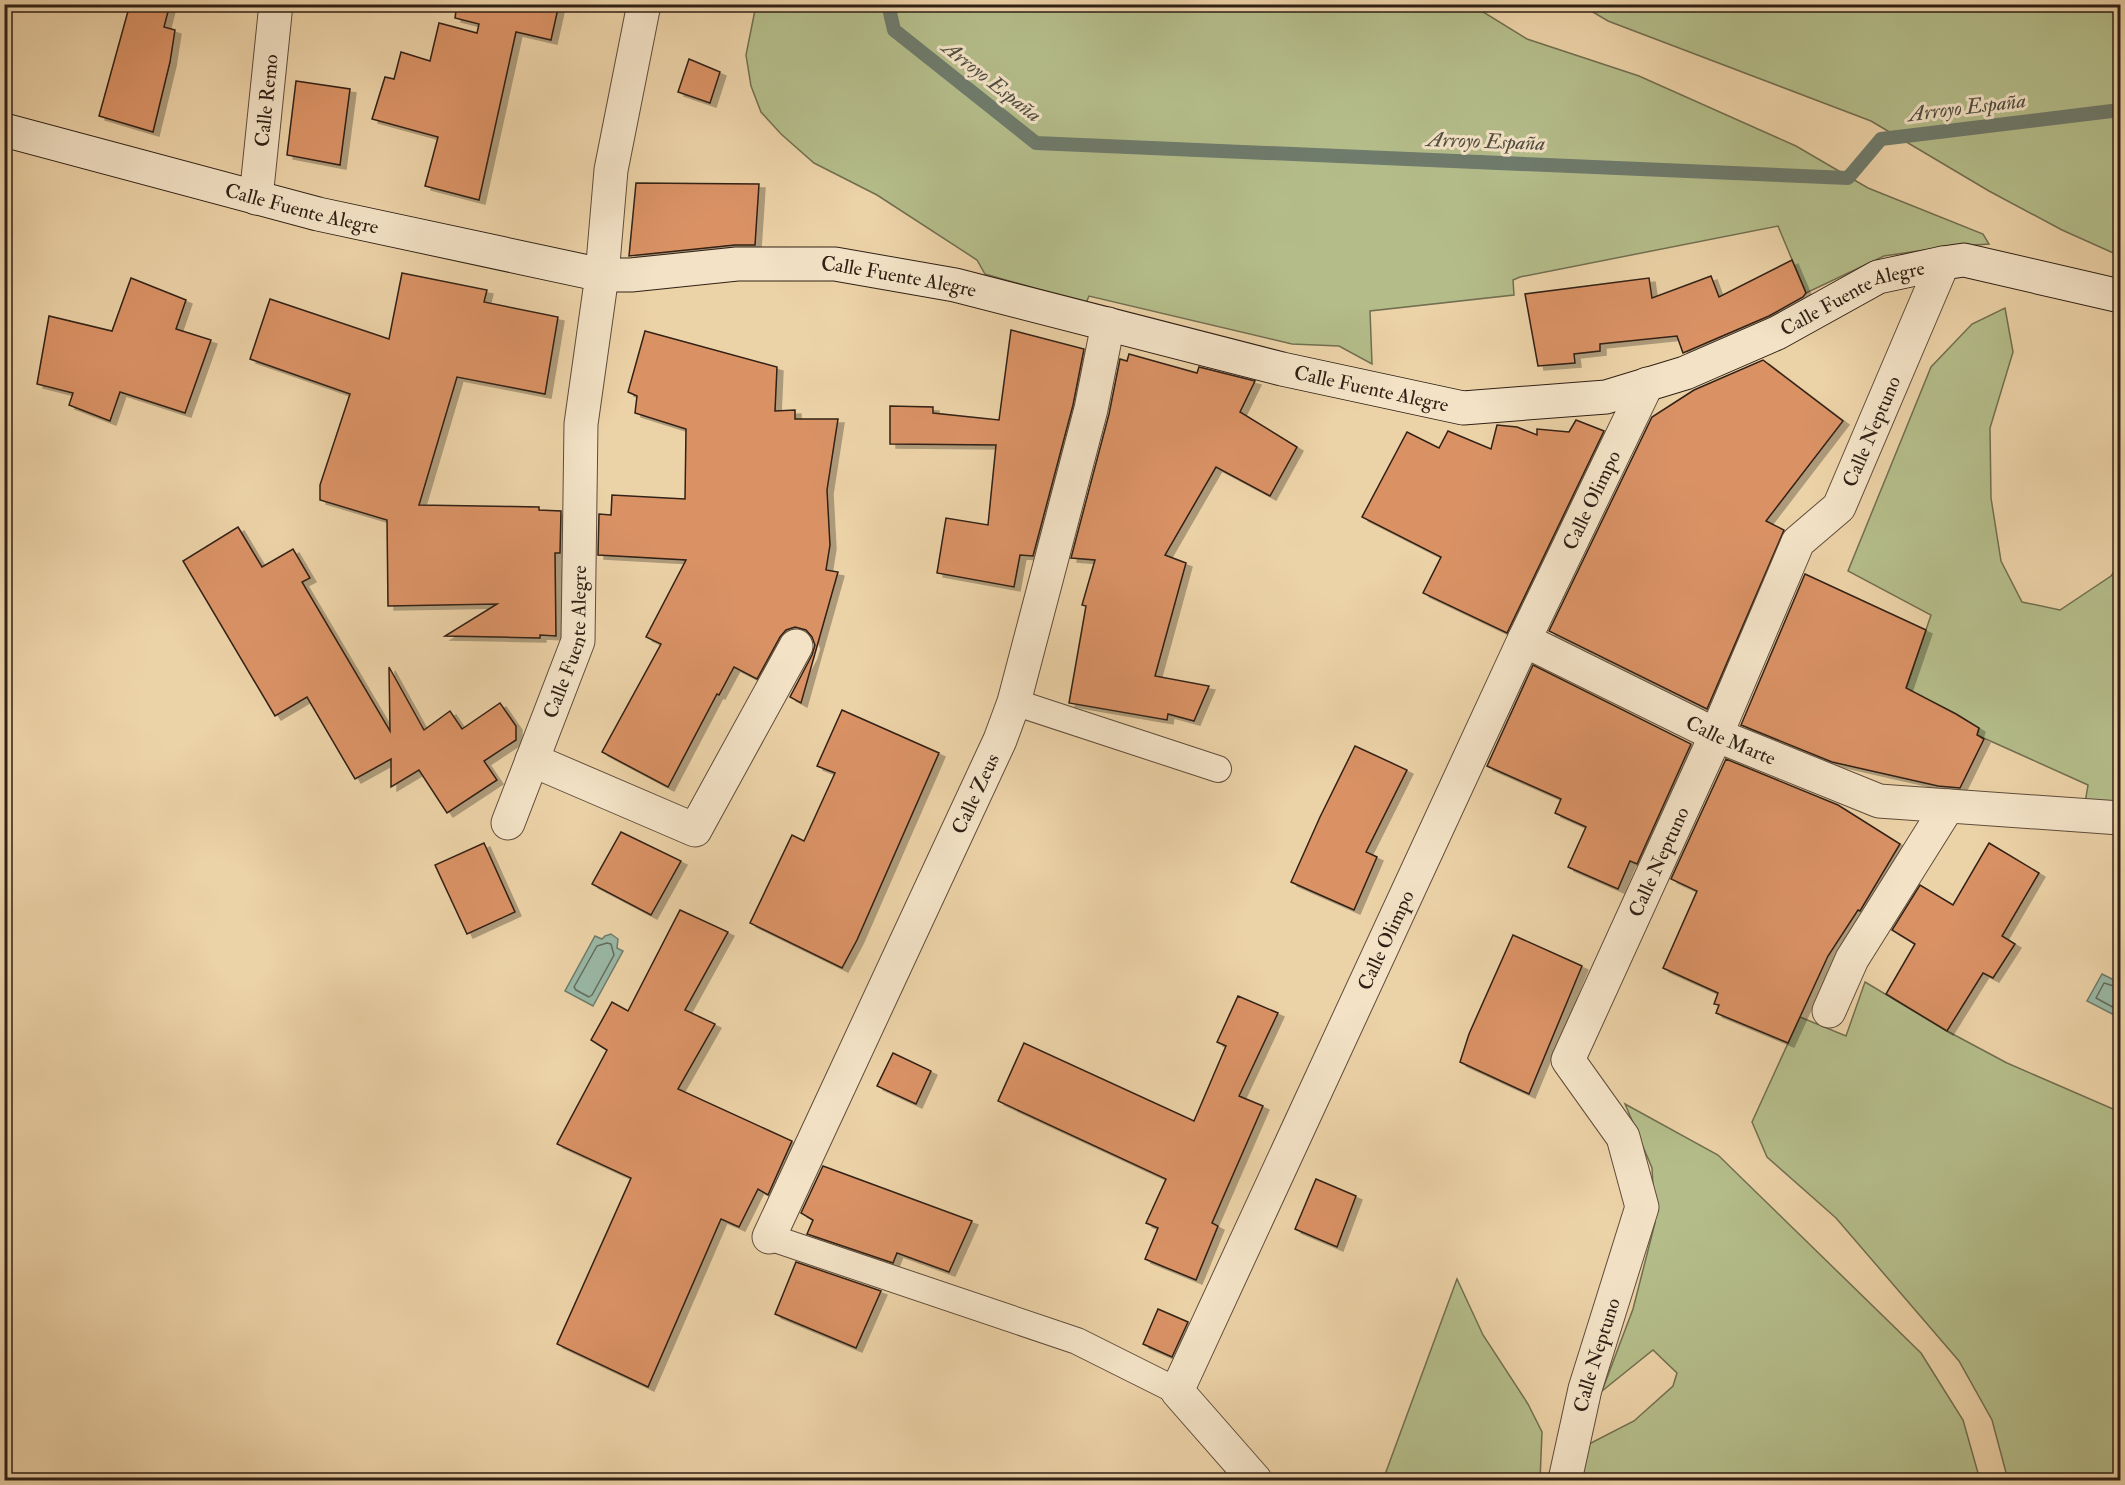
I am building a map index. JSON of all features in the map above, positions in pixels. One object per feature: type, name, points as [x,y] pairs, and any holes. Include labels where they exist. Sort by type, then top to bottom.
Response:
[{"type":"street","name":"Calle Remo","points":[[256,198],[276,4]]},
{"type":"street","name":"Calle Fuente Alegre","points":[[508,823],[578,642],[581,424],[602,275],[611,170],[644,4]]},
{"type":"street","name":"Calle Fuente Alegre","points":[[4,130],[329,216],[602,275],[632,275],[737,264],[836,264],[955,285],[1282,369],[1463,408],[1606,397],[1685,373],[1777,333],[1878,277],[1942,263],[1964,260],[2121,296]]},
{"type":"street","name":"Calle Neptuno","points":[[1565,1480],[1585,1389],[1642,1207],[1623,1137],[1568,1060],[1716,735],[1798,542],[1839,507],[1942,263]]},
{"type":"street","name":"Calle Zeus","points":[[769,1238],[1000,740],[1014,702],[1091,409],[1108,324]]},
{"type":"street","name":"Calle Olimpo","points":[[1177,1391],[1524,640],[1647,384]]},
{"type":"street","name":"Calle Marte","points":[[1524,640],[1716,735],[1879,801],[2121,818]]},
{"type":"street","points":[[532,760],[695,830],[796,646]]},
{"type":"street","points":[[1829,1011],[1852,959],[1948,806]]},
{"type":"street","points":[[1177,1391],[1255,1480]]},
{"type":"lane","points":[[1014,702],[1218,769]]},
{"type":"lane","points":[[769,1238],[1077,1341],[1177,1391]]},
{"type":"green space","points":[[756,5],[1472,5],[1527,39],[1639,76],[1796,146],[1868,188],[1983,234],[1989,244],[1945,247],[1884,256],[1806,293],[1778,226],[1520,277],[1513,280],[1514,295],[1370,311],[1372,364],[1339,346],[1292,344],[1089,296],[1086,303],[985,274],[977,260],[877,195],[814,163],[781,134],[761,112],[751,86],[746,55]]},
{"type":"green space","points":[[1581,5],[2120,5],[2120,256],[2062,230],[1989,191],[1871,121],[1608,21]]},
{"type":"green space","points":[[2005,308],[2013,352],[1990,428],[1991,498],[2001,561],[2022,602],[2060,610],[2111,576],[2120,564],[2120,807],[2085,803],[2088,785],[1977,735],[1979,728],[1906,689],[1931,615],[1848,571],[1931,367],[1972,324]]},
{"type":"green space","points":[[1865,982],[1947,1031],[2007,1063],[2120,1112],[2120,1480],[2008,1480],[1992,1420],[1959,1361],[1836,1218],[1767,1157],[1752,1122],[1800,1017],[1846,1036]]},
{"type":"green space","points":[[1625,1104],[1718,1155],[1921,1353],[1963,1420],[1980,1480],[1580,1480],[1587,1445],[1634,1421],[1673,1386],[1677,1373],[1653,1350],[1602,1391],[1633,1309],[1655,1223],[1652,1168]]},
{"type":"green space","points":[[1457,1279],[1483,1335],[1528,1404],[1542,1432],[1540,1480],[1383,1480]]},
{"type":"water","points":[[611,934],[618,939],[617,948],[623,951],[593,1006],[565,991],[595,936],[602,939]]},
{"type":"water","points":[[2102,974],[2120,983],[2120,1018],[2087,1001]]},
{"type":"building","points":[[130,4],[170,4],[164,27],[175,30],[170,62],[153,132],[99,116]]},
{"type":"building","points":[[457,4],[559,4],[551,40],[516,32],[479,200],[425,186],[438,137],[372,119],[385,77],[394,79],[401,52],[430,61],[439,23],[477,33],[479,24],[455,18]]},
{"type":"building","points":[[689,59],[720,72],[710,103],[678,92]]},
{"type":"building","points":[[296,81],[350,89],[340,165],[287,155]]},
{"type":"building","points":[[636,183],[759,184],[755,245],[629,256]]},
{"type":"building","points":[[1792,260],[1806,293],[1803,297],[1769,316],[1683,353],[1677,336],[1600,344],[1600,351],[1574,354],[1575,363],[1538,366],[1525,294],[1649,278],[1652,298],[1711,276],[1719,297]]},
{"type":"building","points":[[402,273],[487,290],[484,302],[558,317],[545,394],[457,377],[419,505],[539,507],[539,510],[561,511],[560,553],[555,553],[556,636],[540,635],[540,638],[445,636],[497,604],[388,606],[387,520],[320,500],[320,485],[350,394],[250,359],[270,299],[389,339]]},
{"type":"building","points":[[131,278],[186,300],[176,329],[211,340],[185,413],[120,392],[110,421],[69,405],[73,393],[37,384],[49,316],[112,331]]},
{"type":"building","points":[[1011,330],[1084,349],[1073,405],[1033,556],[1020,555],[1014,587],[937,573],[946,518],[988,525],[996,445],[890,444],[890,406],[933,407],[933,413],[999,420]]},
{"type":"building","points":[[645,331],[777,367],[775,411],[795,410],[795,419],[838,419],[827,490],[830,545],[826,570],[838,572],[801,703],[790,697],[815,645],[806,630],[795,627],[786,630],[780,637],[757,679],[734,667],[719,695],[717,694],[668,787],[602,752],[661,644],[646,637],[686,560],[598,555],[599,514],[611,515],[612,495],[685,499],[686,429],[635,413],[637,396],[628,392]]},
{"type":"building","points":[[1129,354],[1197,373],[1199,367],[1255,381],[1240,412],[1297,447],[1270,496],[1216,467],[1165,555],[1186,563],[1155,676],[1209,686],[1194,721],[1168,714],[1167,720],[1069,703],[1086,606],[1082,605],[1095,560],[1071,558],[1109,414],[1120,359],[1127,361]]},
{"type":"building","points":[[1763,360],[1843,421],[1766,521],[1784,530],[1707,709],[1549,631],[1652,417],[1694,390]]},
{"type":"building","points":[[1576,420],[1604,431],[1507,633],[1423,593],[1441,557],[1362,517],[1407,432],[1439,448],[1448,431],[1491,449],[1497,425],[1517,427],[1537,435],[1537,429],[1569,432]]},
{"type":"building","points":[[238,527],[262,567],[293,549],[310,578],[302,582],[390,731],[389,667],[424,730],[450,711],[462,729],[500,703],[516,726],[516,740],[484,761],[497,780],[447,813],[419,770],[391,787],[391,759],[355,779],[307,697],[275,716],[183,561]]},
{"type":"building","points":[[1805,574],[1926,630],[1906,688],[1979,728],[1977,735],[1984,739],[1960,788],[1938,786],[1832,762],[1741,725]]},
{"type":"building","points":[[1533,665],[1691,744],[1637,864],[1630,861],[1618,889],[1568,867],[1586,827],[1555,813],[1561,799],[1487,766]]},
{"type":"building","points":[[842,710],[939,753],[857,940],[842,968],[750,923],[792,835],[804,841],[835,773],[817,766]]},
{"type":"building","points":[[1355,746],[1407,770],[1366,852],[1377,857],[1354,910],[1291,882]]},
{"type":"building","points":[[1726,759],[1838,805],[1900,844],[1860,911],[1858,910],[1828,956],[1788,1043],[1716,1013],[1719,1005],[1714,1004],[1718,993],[1663,968],[1697,891],[1671,879]]},
{"type":"building","points":[[621,832],[681,861],[651,915],[592,884]]},
{"type":"building","points":[[484,843],[515,912],[467,934],[435,865]]},
{"type":"building","points":[[1989,843],[2039,873],[2002,936],[2015,944],[1993,978],[1983,973],[1947,1031],[1886,994],[1915,944],[1892,930],[1920,885],[1953,905]]},
{"type":"building","points":[[680,910],[728,932],[685,1010],[715,1024],[678,1089],[792,1141],[768,1195],[758,1189],[739,1227],[721,1219],[648,1387],[557,1344],[631,1178],[557,1144],[607,1050],[591,1040],[612,1002],[628,1011]]},
{"type":"building","points":[[1513,935],[1582,966],[1529,1094],[1460,1062],[1469,1034]]},
{"type":"building","points":[[1238,996],[1278,1013],[1239,1096],[1263,1106],[1212,1223],[1218,1226],[1196,1280],[1145,1259],[1158,1228],[1146,1223],[1166,1179],[998,1101],[1024,1043],[1194,1121],[1226,1046],[1217,1042]]},
{"type":"building","points":[[893,1053],[931,1071],[916,1104],[877,1086]]},
{"type":"building","points":[[823,1166],[972,1221],[949,1272],[897,1253],[893,1263],[807,1234],[813,1220],[801,1213]]},
{"type":"building","points":[[1316,1179],[1356,1196],[1337,1247],[1295,1229]]},
{"type":"building","points":[[796,1262],[881,1291],[856,1348],[775,1314]]},
{"type":"building","points":[[1158,1309],[1188,1322],[1172,1357],[1143,1344]]},
{"type":"waterway","name":"Arroyo España","points":[[888,4],[894,30],[1036,143],[1848,178],[1881,139],[2120,110]]}]
